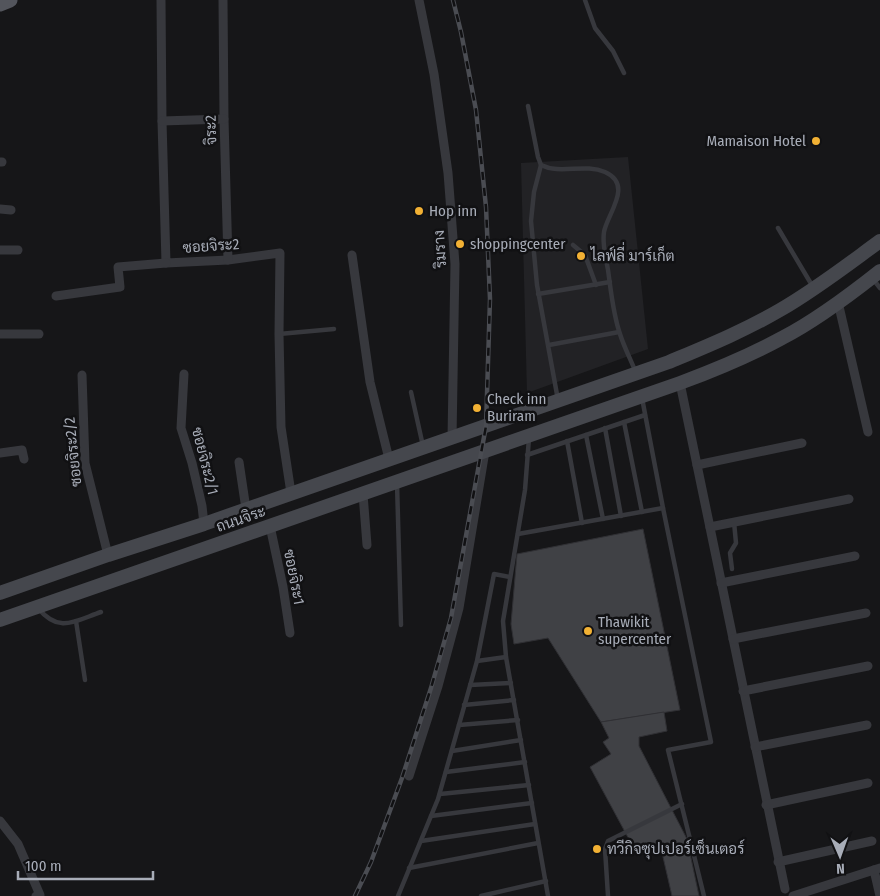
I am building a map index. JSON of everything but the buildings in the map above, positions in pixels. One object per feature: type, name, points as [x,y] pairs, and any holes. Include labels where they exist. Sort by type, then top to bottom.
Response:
[{"type":"main road","points":[[0,4],[10,0]]},
{"type":"main road","name":"ถนนจิระ","points":[[0,593],[669,362],[725,339],[780,310],[880,240]]},
{"type":"main road","name":"ถนนจิระ","points":[[0,620],[680,384],[735,362],[784,337],[877,279]]},
{"type":"main road","points":[[488,450],[491,425]]},
{"type":"street","name":"ซอยจิระ2","points":[[162,0],[162,120],[166,263],[228,260],[280,253],[281,427],[291,493]]},
{"type":"street","name":"จิระ2","points":[[223,0],[228,260]]},
{"type":"street","name":"ริมราง","points":[[419,0],[435,83],[448,173],[455,264],[452,438]]},
{"type":"street","points":[[162,120],[224,119]]},
{"type":"street","points":[[0,209],[11,210]]},
{"type":"street","points":[[0,250],[18,250]]},
{"type":"street","points":[[352,255],[370,382],[389,459]]},
{"type":"street","points":[[56,296],[120,286],[118,267],[166,263]]},
{"type":"street","points":[[838,302],[868,432]]},
{"type":"street","points":[[0,334],[39,334]]},
{"type":"street","name":"ซอยจิระ2/1","points":[[184,374],[181,428],[192,464],[202,506],[204,524]]},
{"type":"street","name":"ซอยจิระ2/2","points":[[82,375],[84,463],[108,555]]},
{"type":"street","points":[[680,384],[766,805],[785,888]]},
{"type":"street","points":[[697,465],[802,443]]},
{"type":"street","points":[[0,453],[22,450],[24,459]]},
{"type":"street","points":[[409,776],[438,686],[459,608],[488,450]]},
{"type":"street","points":[[239,462],[246,509]]},
{"type":"street","points":[[363,494],[367,545]]},
{"type":"street","points":[[710,527],[849,499]]},
{"type":"street","name":"ซอยจิระ1","points":[[270,526],[283,587],[290,633]]},
{"type":"street","points":[[721,583],[855,556]]},
{"type":"street","points":[[732,639],[866,613]]},
{"type":"street","points":[[743,692],[868,666]]},
{"type":"street","points":[[754,746],[867,725]]},
{"type":"street","points":[[766,805],[868,783]]},
{"type":"street","points":[[0,821],[18,844],[41,896]]},
{"type":"street","points":[[778,862],[872,841]]},
{"type":"street","points":[[793,896],[808,894],[877,869],[880,896]]},
{"type":"lane","points":[[585,0],[595,28],[613,51],[624,73]]},
{"type":"lane","points":[[528,106],[541,165],[534,192],[531,221],[538,294],[558,401]]},
{"type":"lane","points":[[541,165],[552,170],[586,168],[605,172],[615,180],[618,191],[617,202],[604,232],[605,253],[619,332],[636,374]]},
{"type":"lane","points":[[778,228],[814,288]]},
{"type":"lane","points":[[573,245],[585,255],[596,285]]},
{"type":"lane","points":[[538,294],[610,282]]},
{"type":"lane","points":[[279,334],[334,328]]},
{"type":"lane","points":[[549,346],[619,332]]},
{"type":"lane","points":[[411,392],[423,448]]},
{"type":"lane","points":[[642,396],[711,742],[668,750],[704,896]]},
{"type":"lane","points":[[527,455],[645,415]]},
{"type":"lane","points":[[624,422],[642,512]]},
{"type":"lane","points":[[605,428],[621,516]]},
{"type":"lane","points":[[586,435],[603,519]]},
{"type":"lane","points":[[529,437],[525,490],[503,620],[506,658],[548,896]]},
{"type":"lane","points":[[567,441],[582,523]]},
{"type":"lane","points":[[397,482],[401,624]]},
{"type":"lane","points":[[518,534],[663,508]]},
{"type":"lane","points":[[732,569],[730,553],[736,543],[734,522]]},
{"type":"lane","points":[[398,896],[440,794],[477,661],[494,574],[510,577]]},
{"type":"lane","points":[[37,607],[47,619],[66,624],[101,612]]},
{"type":"lane","points":[[76,621],[85,680]]},
{"type":"lane","points":[[477,661],[506,658]]},
{"type":"lane","points":[[470,685],[511,683]]},
{"type":"lane","points":[[464,705],[514,700]]},
{"type":"lane","points":[[459,725],[518,720]]},
{"type":"lane","points":[[452,750],[521,740]]},
{"type":"lane","points":[[446,772],[525,762]]},
{"type":"lane","points":[[440,794],[529,785]]},
{"type":"lane","points":[[431,816],[532,803]]},
{"type":"lane","points":[[608,896],[605,849],[608,841],[682,804]]},
{"type":"lane","points":[[420,841],[535,824]]},
{"type":"lane","points":[[409,868],[538,843]]},
{"type":"lane","points":[[481,896],[546,881]]},
{"type":"shaded area","name":"ไลฟ์ลี่ มาร์เก็ต","points":[[628,157],[648,349],[527,393],[521,163]]},
{"type":"railway","points":[[355,896],[371,862],[402,778],[451,618],[486,426],[490,299],[486,207],[476,110],[453,0]]},
{"type":"place","name":"Mamaison Hotel","points":[[816,141]]},
{"type":"place","name":"Hop inn","points":[[419,211]]},
{"type":"place","name":"shoppingcenter","points":[[460,244]]},
{"type":"place","name":"ไลฟ์ลี่ มาร์เก็ต","points":[[581,256]]},
{"type":"place","name":"Check inn Buriram","points":[[477,408]]},
{"type":"place","name":"Thawikit supercenter","points":[[588,631]]},
{"type":"place","name":"ทวีกิจซุปเปอร์เซ็นเตอร์","points":[[597,849]]}]
